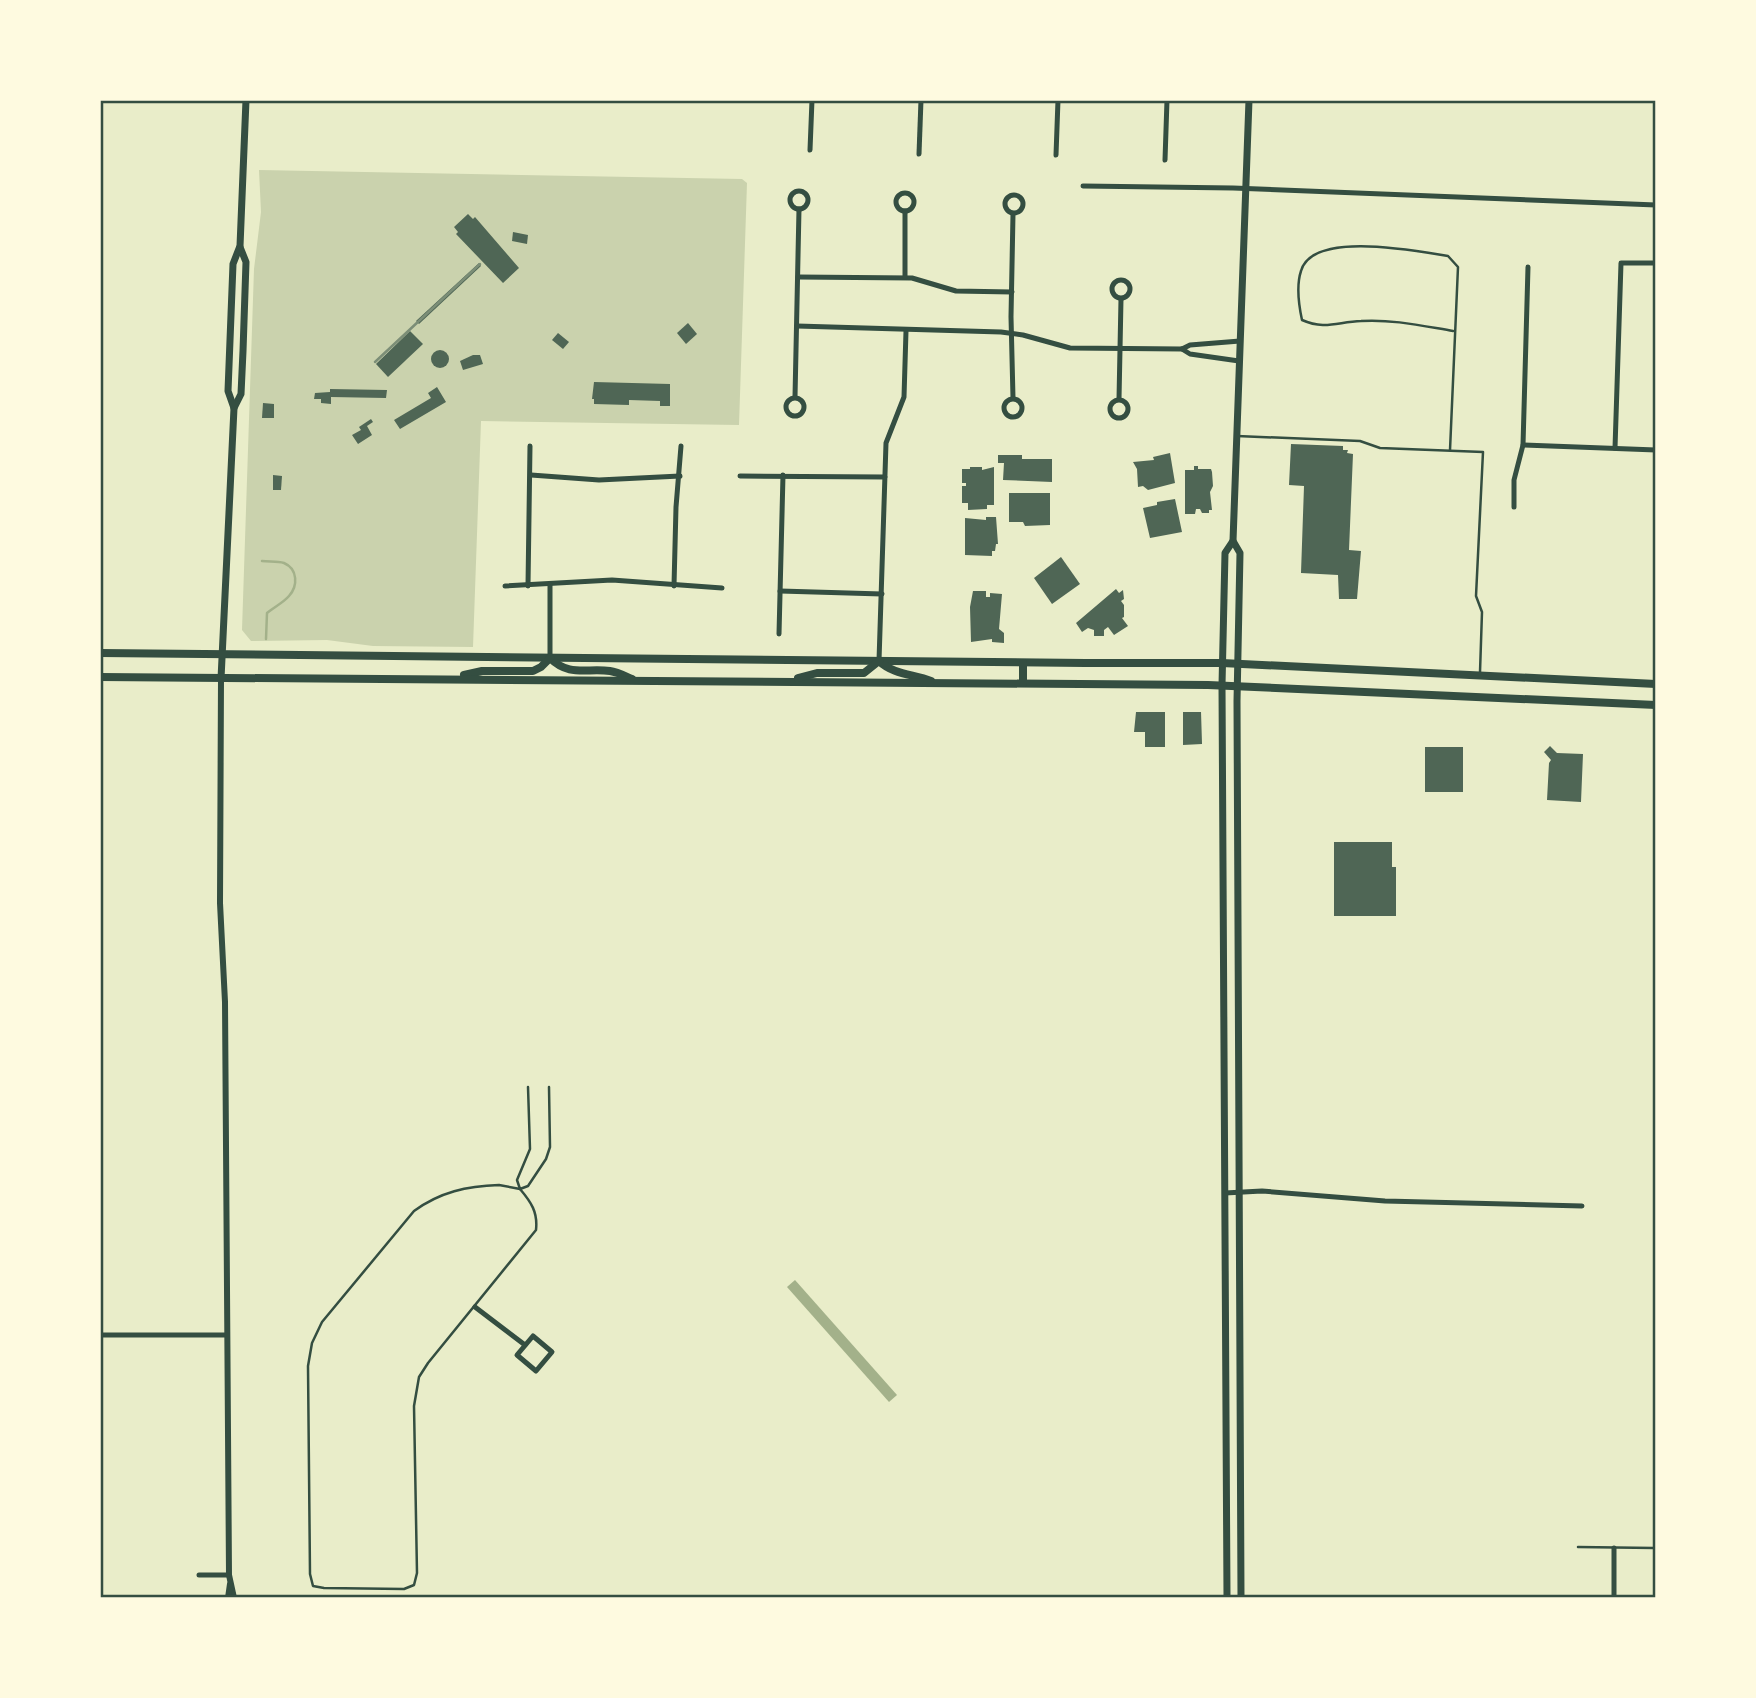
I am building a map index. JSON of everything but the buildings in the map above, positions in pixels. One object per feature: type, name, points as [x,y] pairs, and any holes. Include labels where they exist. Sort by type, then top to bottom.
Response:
[{"type":"main road","points":[[221,679],[234,408],[228,391],[233,264],[240,246],[246,100]]},
{"type":"main road","points":[[1227,1598],[1222,663],[1225,553],[1233,541],[1249,100]]},
{"type":"main road","points":[[234,408],[241,394],[246,262],[240,246]]},
{"type":"main road","points":[[1233,541],[1240,553],[1237,686],[1241,1598]]},
{"type":"main road","points":[[100,653],[1238,663],[1656,684]]},
{"type":"main road","points":[[451,678],[482,671],[533,671],[550,658]]},
{"type":"main road","points":[[550,658],[567,670],[612,671],[636,681]]},
{"type":"main road","points":[[789,681],[817,673],[864,673],[879,661]]},
{"type":"main road","points":[[879,661],[893,671],[916,675],[935,683]]},
{"type":"main road","points":[[1023,663],[1023,683]]},
{"type":"main road","points":[[100,677],[1222,685],[1656,705]]},
{"type":"main road","points":[[1227,1488],[1241,1488]]},
{"type":"street","points":[[810,150],[812,100]]},
{"type":"street","points":[[919,154],[921,100]]},
{"type":"street","points":[[1056,155],[1058,100]]},
{"type":"street","points":[[1165,160],[1167,100]]},
{"type":"street","points":[[1083,186],[1246,189],[1656,205]]},
{"type":"street","points":[[795,397],[799,209]]},
{"type":"street","points":[[905,211],[905,277]]},
{"type":"street","points":[[1013,214],[1013,398]]},
{"type":"street","points":[[1615,448],[1621,263],[1656,263]]},
{"type":"street","points":[[1514,507],[1514,480],[1523,445],[1528,267]]},
{"type":"street","points":[[798,277],[905,277],[956,291],[1012,292]]},
{"type":"street","points":[[1119,400],[1121,299]]},
{"type":"street","points":[[797,326],[1013,333],[1070,348],[1182,349],[1190,345],[1240,341]]},
{"type":"street","points":[[879,661],[887,437],[904,397],[906,331]]},
{"type":"street","points":[[1182,349],[1190,354],[1239,361]]},
{"type":"street","points":[[1523,445],[1656,450]]},
{"type":"street","points":[[528,586],[530,446]]},
{"type":"street","points":[[674,586],[681,446]]},
{"type":"street","points":[[531,475],[599,480],[680,476]]},
{"type":"street","points":[[779,634],[783,475]]},
{"type":"street","points":[[740,476],[886,477]]},
{"type":"street","points":[[505,586],[612,580],[722,588]]},
{"type":"street","points":[[550,585],[550,658]]},
{"type":"street","points":[[780,591],[882,594]]},
{"type":"street","points":[[221,679],[220,903],[225,1002],[229,1575],[234,1598]]},
{"type":"street","points":[[1225,1193],[1262,1191],[1385,1201],[1583,1206]]},
{"type":"street","points":[[475,1307],[525,1345]]},
{"type":"street","points":[[100,1335],[227,1335]]},
{"type":"street","points":[[533,1336],[552,1352],[536,1371],[517,1354],[525,1345],[533,1336]]},
{"type":"street","points":[[1614,1548],[1614,1598]]},
{"type":"street","points":[[199,1575],[229,1575]]},
{"type":"street","points":[[228,1598],[230,1584]]},
{"type":"lane","points":[[1450,450],[1453,331],[1458,267],[1448,256],[1390,246],[1315,252],[1301,270],[1299,305],[1302,320],[1317,326],[1362,320],[1405,323],[1453,331]]},
{"type":"lane","points":[[1237,436],[1360,440],[1380,449],[1483,452],[1476,596],[1482,612],[1480,675]]},
{"type":"lane","points":[[528,1087],[530,1149],[517,1180],[520,1189],[531,1202],[537,1217],[536,1230],[419,1377],[414,1406],[417,1573],[414,1585],[404,1588],[313,1586],[310,1574],[308,1366],[312,1343],[322,1322],[414,1211],[431,1198],[479,1186],[499,1185],[520,1189],[528,1185],[546,1159],[550,1147],[549,1087]]},
{"type":"lane","points":[[1578,1547],[1654,1548]]},
{"type":"shaded area","points":[[259,170],[742,179],[747,183],[739,425],[481,421],[473,647],[373,646],[327,640],[251,641],[242,630],[254,269],[261,212]]},
{"type":"shaded area","points":[[795,1280],[897,1395],[889,1402],[787,1287]]},
{"type":"waterway","points":[[262,561],[284,563],[292,569],[295,578],[289,596],[267,613],[266,639]]},
{"type":"railway","points":[[375,362],[480,264]]}]
